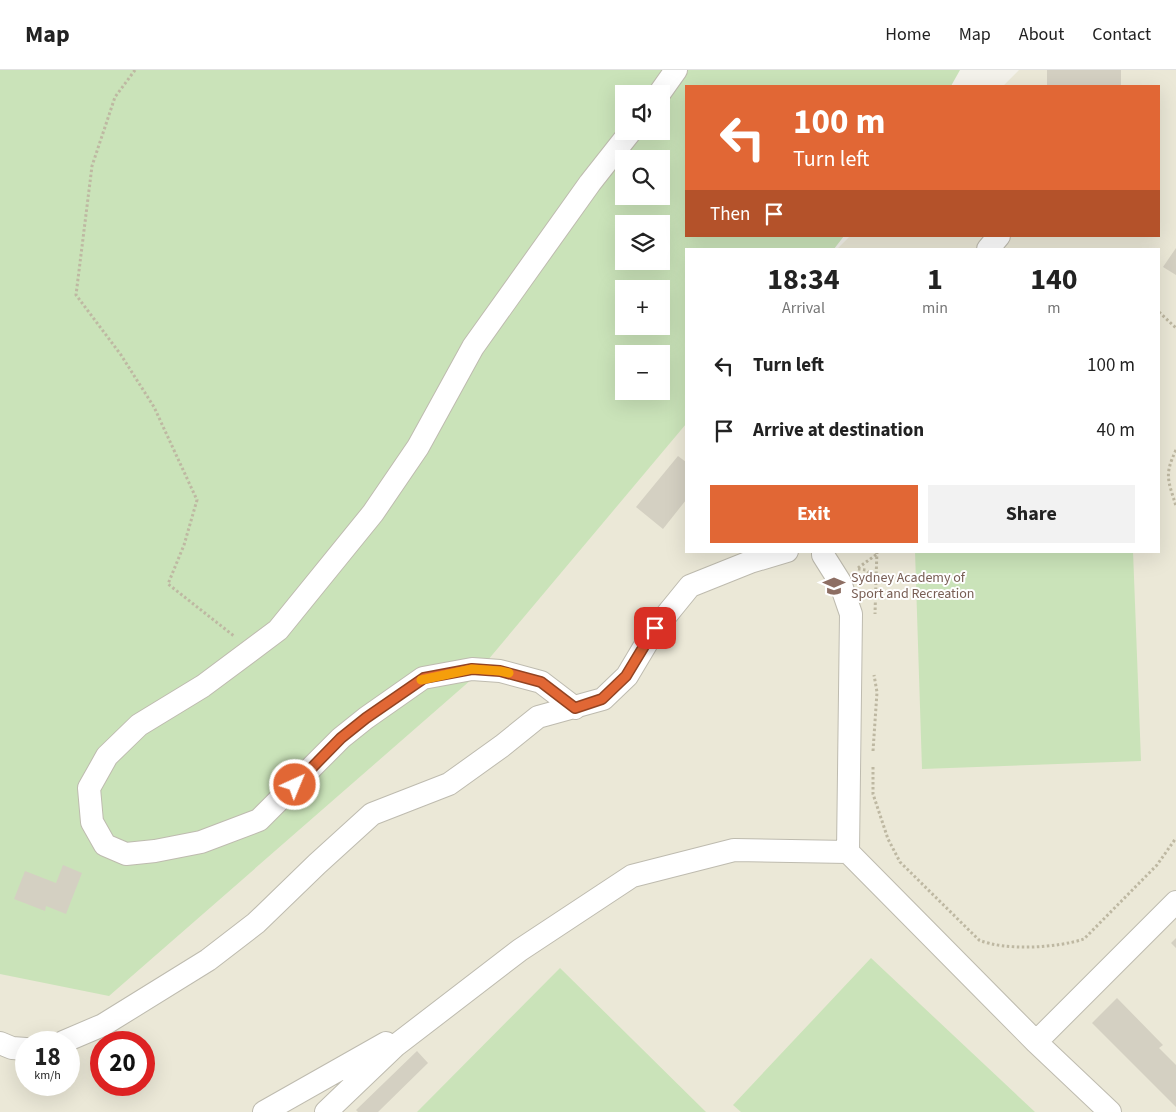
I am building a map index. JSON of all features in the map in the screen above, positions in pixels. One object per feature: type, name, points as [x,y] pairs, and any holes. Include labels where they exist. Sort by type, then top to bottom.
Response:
[{"type":"lane","points":[[665,85],[676,70]]},
{"type":"lane","points":[[575,708],[541,682],[500,671],[472,669],[424,678],[366,718],[341,738],[259,820],[201,842],[156,851],[126,854],[105,845],[92,822],[89,788],[107,756],[139,725],[203,686],[278,630],[373,513],[418,447],[473,348],[584,191],[624,140]]},
{"type":"lane","points":[[989,248],[998,237]]},
{"type":"lane","points":[[80,1035],[103,1025],[208,960],[256,923],[372,814],[449,784],[502,746],[538,717],[602,699],[626,676],[655,628],[690,586],[750,562],[780,553]]},
{"type":"lane","points":[[819,553],[847,573],[851,614],[848,852]]},
{"type":"lane","points":[[326,1112],[395,1046],[435,1015],[520,950],[632,876],[734,850],[848,852],[1036,1042],[1110,1112]]},
{"type":"lane","points":[[1036,1042],[1176,902]]},
{"type":"lane","points":[[264,1112],[435,1015]]},
{"type":"lane","points":[[0,1043],[15,1048]]},
{"type":"path","points":[[135,70],[114,97],[92,166],[76,295],[121,356],[154,407],[197,500],[184,545],[168,584],[237,638]]},
{"type":"path","points":[[1160,313],[1176,328]]},
{"type":"path","points":[[1176,450],[1169,464],[1167,479],[1176,506]]},
{"type":"path","points":[[847,573],[877,553]]},
{"type":"path","points":[[874,619],[877,553]]},
{"type":"path","points":[[847,573],[866,570],[876,579]]},
{"type":"path","points":[[873,669],[876,692],[873,756]]},
{"type":"path","points":[[873,765],[873,794],[888,839],[900,862],[978,940],[989,944],[1042,947],[1068,944],[1084,939],[1156,865],[1176,838]]},
{"type":"shaded area","name":"Sydney Academy of Sport and Recreation","points":[[1019,70],[1176,70],[1176,1112],[0,1112],[0,824],[685,398],[685,553],[1160,553],[1160,248],[838,248],[849,237],[1160,237],[1160,85],[1004,85]]},
{"type":"green space","points":[[0,70],[960,70],[952,85],[685,85],[685,237],[843,237],[835,248],[685,248],[685,425],[472,679],[109,996],[0,974]]},
{"type":"green space","points":[[915,553],[1133,553],[1141,761],[922,769]]},
{"type":"green space","points":[[871,958],[1035,1112],[741,1112],[733,1105]]},
{"type":"green space","points":[[560,968],[706,1112],[417,1112]]},
{"type":"building","points":[[1047,70],[1121,70],[1121,85],[1047,85]]},
{"type":"building","points":[[1176,248],[1176,275],[1163,267]]},
{"type":"building","points":[[678,456],[685,461],[685,501],[663,529],[636,507]]},
{"type":"building","points":[[63,865],[82,873],[66,914],[46,906],[45,911],[14,899],[25,871],[56,883]]},
{"type":"building","points":[[1176,938],[1176,948],[1171,943]]},
{"type":"building","points":[[1117,998],[1163,1045],[1159,1048],[1176,1065],[1176,1107],[1092,1023]]},
{"type":"building","points":[[417,1051],[428,1063],[378,1112],[358,1112],[356,1110]]},
{"type":"slow traffic","points":[[421,680],[472,669],[509,673]]},
{"type":"place","name":"Sydney Academy of Sport and Recreation","points":[[834,586]]},
{"type":"route","points":[[295,785],[341,738],[366,718],[424,678],[472,669],[500,671],[541,682],[575,708],[602,699],[626,676],[655,628]]}]
